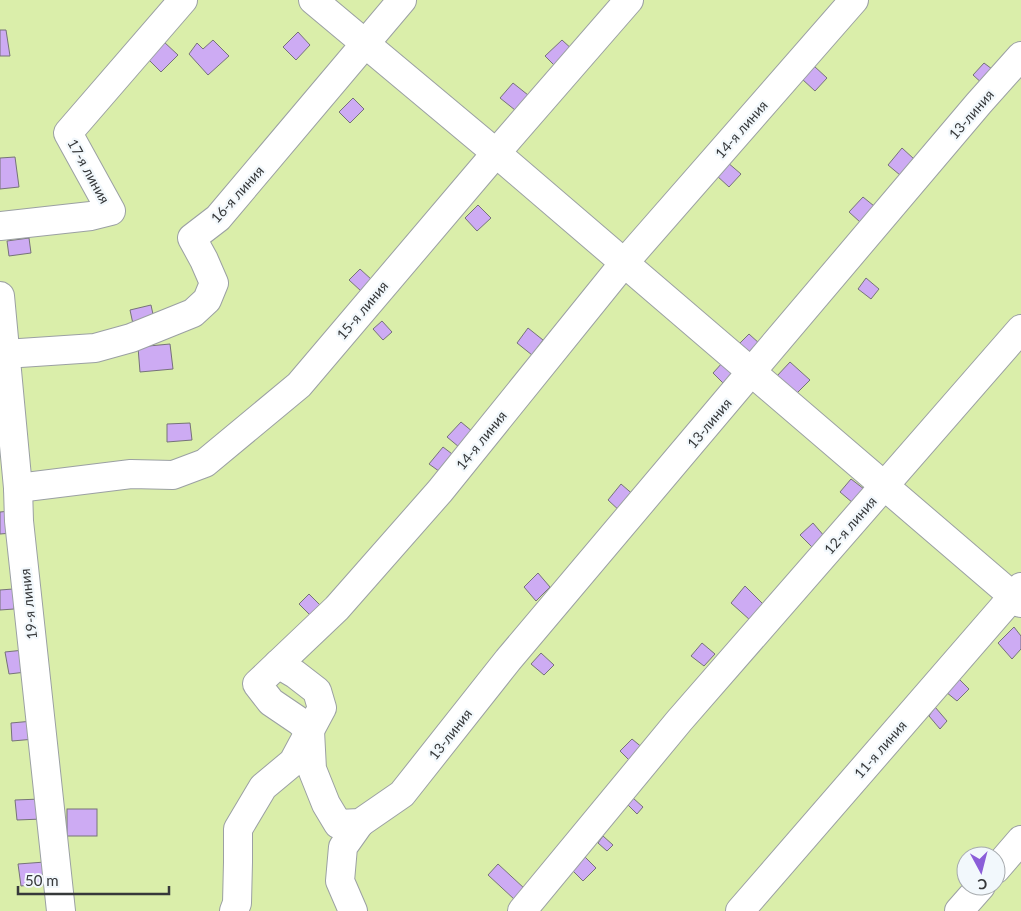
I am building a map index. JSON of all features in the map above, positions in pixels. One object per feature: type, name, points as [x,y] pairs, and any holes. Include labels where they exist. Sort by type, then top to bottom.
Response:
[{"type":"street","name":"17-я линия","points":[[0,226],[91,216],[111,211],[68,134],[183,0]]},
{"type":"street","points":[[312,0],[496,153],[884,486],[1018,595]]},
{"type":"street","name":"16-я линия","points":[[5,354],[95,348],[131,338],[193,313],[207,300],[214,283],[192,238],[218,218],[402,0]]},
{"type":"street","name":"15-я линия","points":[[18,488],[131,474],[173,475],[205,463],[299,385],[629,0]]},
{"type":"street","name":"14-я линия","points":[[310,731],[299,720],[271,702],[257,684],[337,608],[440,491],[624,263],[854,0]]},
{"type":"street","name":"13-линия","points":[[360,823],[402,794],[508,660],[979,103],[1021,56]]},
{"type":"street","name":"19-я линия","points":[[0,296],[21,540],[61,911]]},
{"type":"street","name":"12-я линия","points":[[522,911],[679,721],[1021,330]]},
{"type":"street","name":"11-я линия","points":[[740,911],[1018,595]]},
{"type":"street","points":[[234,911],[237,904],[238,829],[263,787],[293,762],[322,708],[317,691],[278,664]]},
{"type":"street","points":[[310,731],[312,769],[326,804],[338,824],[360,823]]},
{"type":"street","points":[[353,911],[340,881],[343,847],[360,823]]},
{"type":"street","points":[[1006,857],[1021,840]]},
{"type":"street","points":[[959,911],[972,896]]},
{"type":"green space","points":[[0,0],[1021,0],[1021,911],[0,911]]},
{"type":"building","points":[[0,30],[6,30],[10,56],[0,56]]},
{"type":"building","points":[[298,32],[310,45],[296,60],[283,47]]},
{"type":"building","points":[[213,40],[229,56],[208,75],[189,54],[197,43],[203,49]]},
{"type":"building","points":[[562,40],[574,51],[557,68],[545,56]]},
{"type":"building","points":[[163,41],[178,55],[161,72],[146,57]]},
{"type":"building","points":[[984,63],[996,72],[984,85],[973,75]]},
{"type":"building","points":[[814,66],[827,78],[815,91],[802,79]]},
{"type":"building","points":[[513,83],[528,95],[515,110],[500,98]]},
{"type":"building","points":[[353,98],[364,109],[350,123],[339,112]]},
{"type":"building","points":[[902,148],[914,159],[900,175],[888,165]]},
{"type":"building","points":[[15,157],[19,187],[0,189],[0,158]]},
{"type":"building","points":[[727,162],[741,174],[729,187],[716,175]]},
{"type":"building","points":[[863,197],[874,206],[860,222],[849,212]]},
{"type":"building","points":[[478,205],[491,218],[477,231],[465,218]]},
{"type":"building","points":[[29,238],[31,253],[9,256],[7,241]]},
{"type":"building","points":[[360,269],[372,280],[361,291],[349,280]]},
{"type":"building","points":[[866,278],[879,289],[871,299],[858,289]]},
{"type":"building","points":[[151,305],[154,319],[133,324],[130,310]]},
{"type":"building","points":[[382,321],[392,332],[383,340],[373,329]]},
{"type":"building","points":[[528,328],[543,340],[532,355],[517,343]]},
{"type":"building","points":[[749,334],[760,344],[750,355],[739,344]]},
{"type":"building","points":[[170,344],[173,369],[140,372],[138,347]]},
{"type":"building","points":[[723,362],[737,375],[726,386],[713,373]]},
{"type":"building","points":[[790,362],[810,380],[795,395],[776,377]]},
{"type":"building","points":[[461,422],[473,432],[459,447],[447,437]]},
{"type":"building","points":[[190,423],[192,440],[167,442],[167,424]]},
{"type":"building","points":[[443,447],[456,457],[443,474],[429,464]]},
{"type":"building","points":[[851,479],[864,489],[853,503],[840,492]]},
{"type":"building","points":[[621,484],[636,497],[622,513],[608,500]]},
{"type":"building","points":[[11,511],[12,533],[0,534],[0,512]]},
{"type":"building","points":[[813,523],[825,537],[813,548],[800,535]]},
{"type":"building","points":[[538,573],[550,587],[536,601],[524,587]]},
{"type":"building","points":[[745,586],[764,605],[750,620],[731,603]]},
{"type":"building","points":[[13,589],[14,609],[0,610],[0,590]]},
{"type":"building","points":[[309,594],[323,608],[313,618],[299,604]]},
{"type":"building","points":[[1014,627],[1021,636],[1021,649],[1012,659],[998,643]]},
{"type":"building","points":[[702,643],[715,654],[704,666],[691,656]]},
{"type":"building","points":[[24,650],[26,672],[9,674],[5,652]]},
{"type":"building","points":[[541,653],[554,665],[544,675],[531,664]]},
{"type":"building","points":[[958,678],[969,689],[957,701],[946,692]]},
{"type":"building","points":[[935,707],[947,721],[940,729],[929,716]]},
{"type":"building","points":[[33,721],[35,739],[12,741],[11,723]]},
{"type":"building","points":[[632,739],[644,749],[632,763],[620,751]]},
{"type":"building","points":[[633,798],[643,807],[637,814],[627,804]]},
{"type":"building","points":[[41,799],[42,819],[17,820],[15,800]]},
{"type":"building","points":[[67,809],[97,809],[97,836],[67,836]]},
{"type":"building","points":[[603,836],[613,845],[607,851],[598,843]]},
{"type":"building","points":[[584,856],[596,868],[583,881],[571,869]]},
{"type":"building","points":[[45,862],[47,883],[21,886],[18,864]]},
{"type":"building","points":[[498,864],[525,889],[515,900],[488,875]]}]
